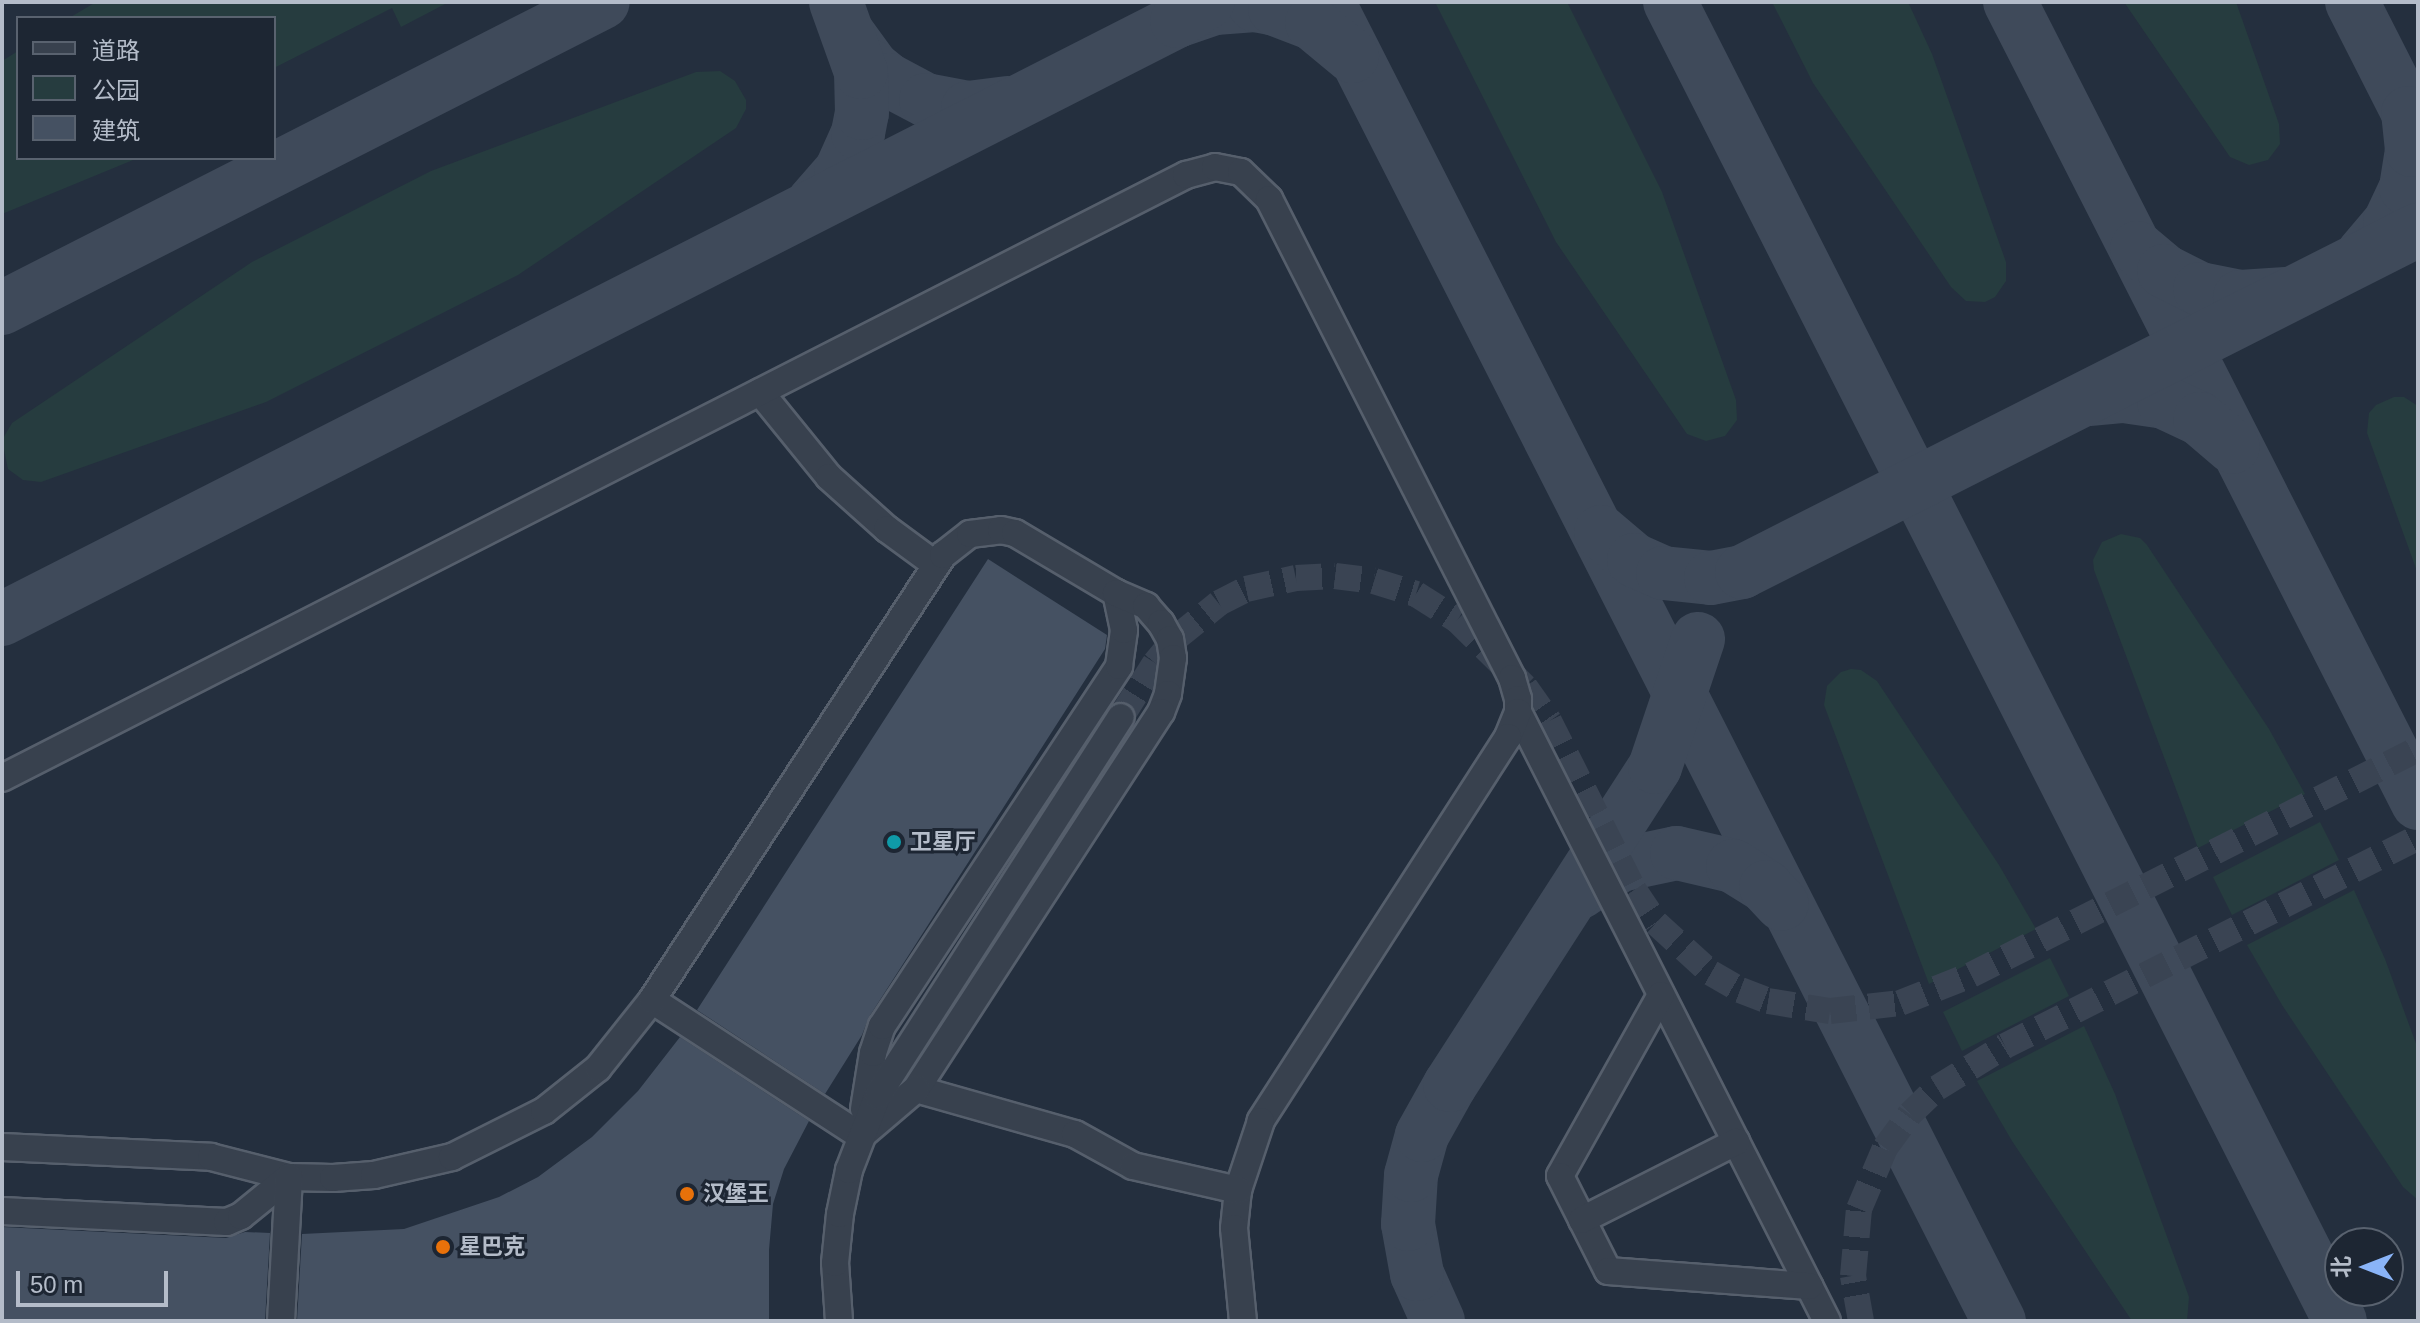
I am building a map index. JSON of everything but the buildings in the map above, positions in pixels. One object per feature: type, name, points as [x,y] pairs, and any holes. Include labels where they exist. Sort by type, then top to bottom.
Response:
[{"type":"lane","points":[[2,778],[1186,175],[1215,167],[1241,172],[1269,199],[1512,678],[1518,712],[1827,1321]]},
{"type":"lane","points":[[760,392],[829,477],[887,529],[936,565]]},
{"type":"lane","points":[[2,1147],[211,1157],[289,1177],[374,1175],[452,1157],[535,1117],[574,1089],[622,1042],[936,565],[970,534],[1001,530],[1029,539],[1116,593],[1146,606],[1170,639],[1173,676],[1161,712],[916,1089],[861,1136]]},
{"type":"lane","points":[[861,1136],[868,1077],[882,1026],[1119,666],[1124,630],[1116,593]]},
{"type":"lane","points":[[1243,1321],[1235,1263],[1238,1190],[1261,1121],[1508,737],[1518,712]]},
{"type":"lane","points":[[839,1321],[835,1263],[838,1226],[849,1170],[890,1073],[1121,717]]},
{"type":"lane","points":[[1661,995],[1560,1176],[1582,1220],[1608,1271],[1809,1286]]},
{"type":"lane","points":[[652,1000],[861,1136]]},
{"type":"lane","points":[[916,1089],[1075,1134],[1150,1172],[1238,1190]]},
{"type":"lane","points":[[1582,1220],[1736,1142]]},
{"type":"lane","points":[[2,1211],[227,1222],[241,1216],[289,1177]]},
{"type":"lane","points":[[281,1321],[289,1177]]},
{"type":"green space","points":[[96,2],[449,2],[401,27],[392,8],[276,67],[276,16],[72,16]]},
{"type":"green space","points":[[1435,2],[1567,2],[1662,192],[1736,400],[1737,420],[1725,436],[1706,441],[1687,434],[1556,242]]},
{"type":"green space","points":[[1772,2],[1908,2],[1932,54],[2006,262],[2006,281],[1995,297],[1985,302],[1966,301],[1951,287],[1813,83]]},
{"type":"green space","points":[[2124,2],[2236,2],[2279,124],[2280,144],[2268,160],[2249,165],[2230,157]]},
{"type":"green space","points":[[16,52],[16,160],[133,160],[2,214],[2,61]]},
{"type":"green space","points":[[720,71],[735,81],[746,100],[746,109],[736,128],[518,275],[266,402],[41,482],[23,480],[8,469],[2,440],[12,423],[252,262],[431,171],[696,72]]},
{"type":"green space","points":[[2394,397],[2404,397],[2418,406],[2418,574],[2367,433],[2369,413],[2376,405]]},
{"type":"green space","points":[[2121,534],[2140,538],[2147,545],[2269,729],[2305,794],[2198,848],[2094,570],[2093,560],[2102,542]]},
{"type":"green space","points":[[1861,670],[1877,681],[1999,865],[2036,929],[1929,984],[1824,705],[1827,686],[1841,672]]},
{"type":"green space","points":[[2320,822],[2339,860],[2232,915],[2213,877]]},
{"type":"green space","points":[[2354,890],[2385,959],[2418,1049],[2418,1200],[2403,1187],[2282,1005],[2247,945]]},
{"type":"green space","points":[[2050,958],[2069,996],[1962,1051],[1943,1012]]},
{"type":"green space","points":[[2084,1026],[2115,1094],[2189,1297],[2187,1321],[2132,1321],[2012,1141],[1977,1081]]},
{"type":"taxiway","points":[[2,308],[603,2]]},
{"type":"taxiway","points":[[813,203],[841,171],[858,133],[862,113],[861,72],[836,2]]},
{"type":"taxiway","points":[[2,619],[1177,21],[1207,2]]},
{"type":"taxiway","points":[[1328,2],[1999,1321]]},
{"type":"taxiway","points":[[1670,2],[2340,1321]]},
{"type":"taxiway","points":[[2010,2],[2418,803]]},
{"type":"taxiway","points":[[2352,2],[2418,132]]},
{"type":"taxiway","points":[[1177,21],[1215,8],[1255,5],[1312,23],[1352,56]]},
{"type":"taxiway","points":[[849,35],[872,67],[888,80],[926,100],[968,108],[1008,103]]},
{"type":"taxiway","points":[[2363,254],[2390,222],[2406,188],[2412,150],[2408,113]]},
{"type":"taxiway","points":[[1601,532],[1634,560],[1663,573],[1711,578],[1742,572],[2418,230]]},
{"type":"taxiway","points":[[2137,248],[2164,271],[2200,289],[2240,297],[2286,294]]},
{"type":"taxiway","points":[[2089,399],[2124,396],[2164,402],[2200,419],[2233,447]]},
{"type":"taxiway","points":[[1438,1321],[1417,1274],[1408,1224],[1411,1175],[1422,1135],[1450,1085],[1655,767],[1698,639]]},
{"type":"taxiway","points":[[1580,892],[1620,865],[1677,853],[1733,866],[1766,887],[1782,904]]},
{"type":"tunnel","points":[[1121,717],[1155,663],[1176,638],[1219,603],[1246,589],[1296,578],[1335,576],[1374,581],[1416,594],[1457,620],[1525,687],[1549,721],[1634,890],[1656,923],[1711,973],[1740,990],[1768,1001],[1830,1011],[1900,1003],[1971,975],[2418,749]]},
{"type":"tunnel","points":[[1861,1321],[1853,1276],[1859,1209],[1885,1148],[1910,1114],[1937,1088],[2005,1046],[2418,837]]},
{"type":"place","name":"卫星厅","points":[[894,842]]},
{"type":"place","name":"汉堡王","points":[[687,1194]]},
{"type":"place","name":"星巴克","points":[[443,1247]]}]
